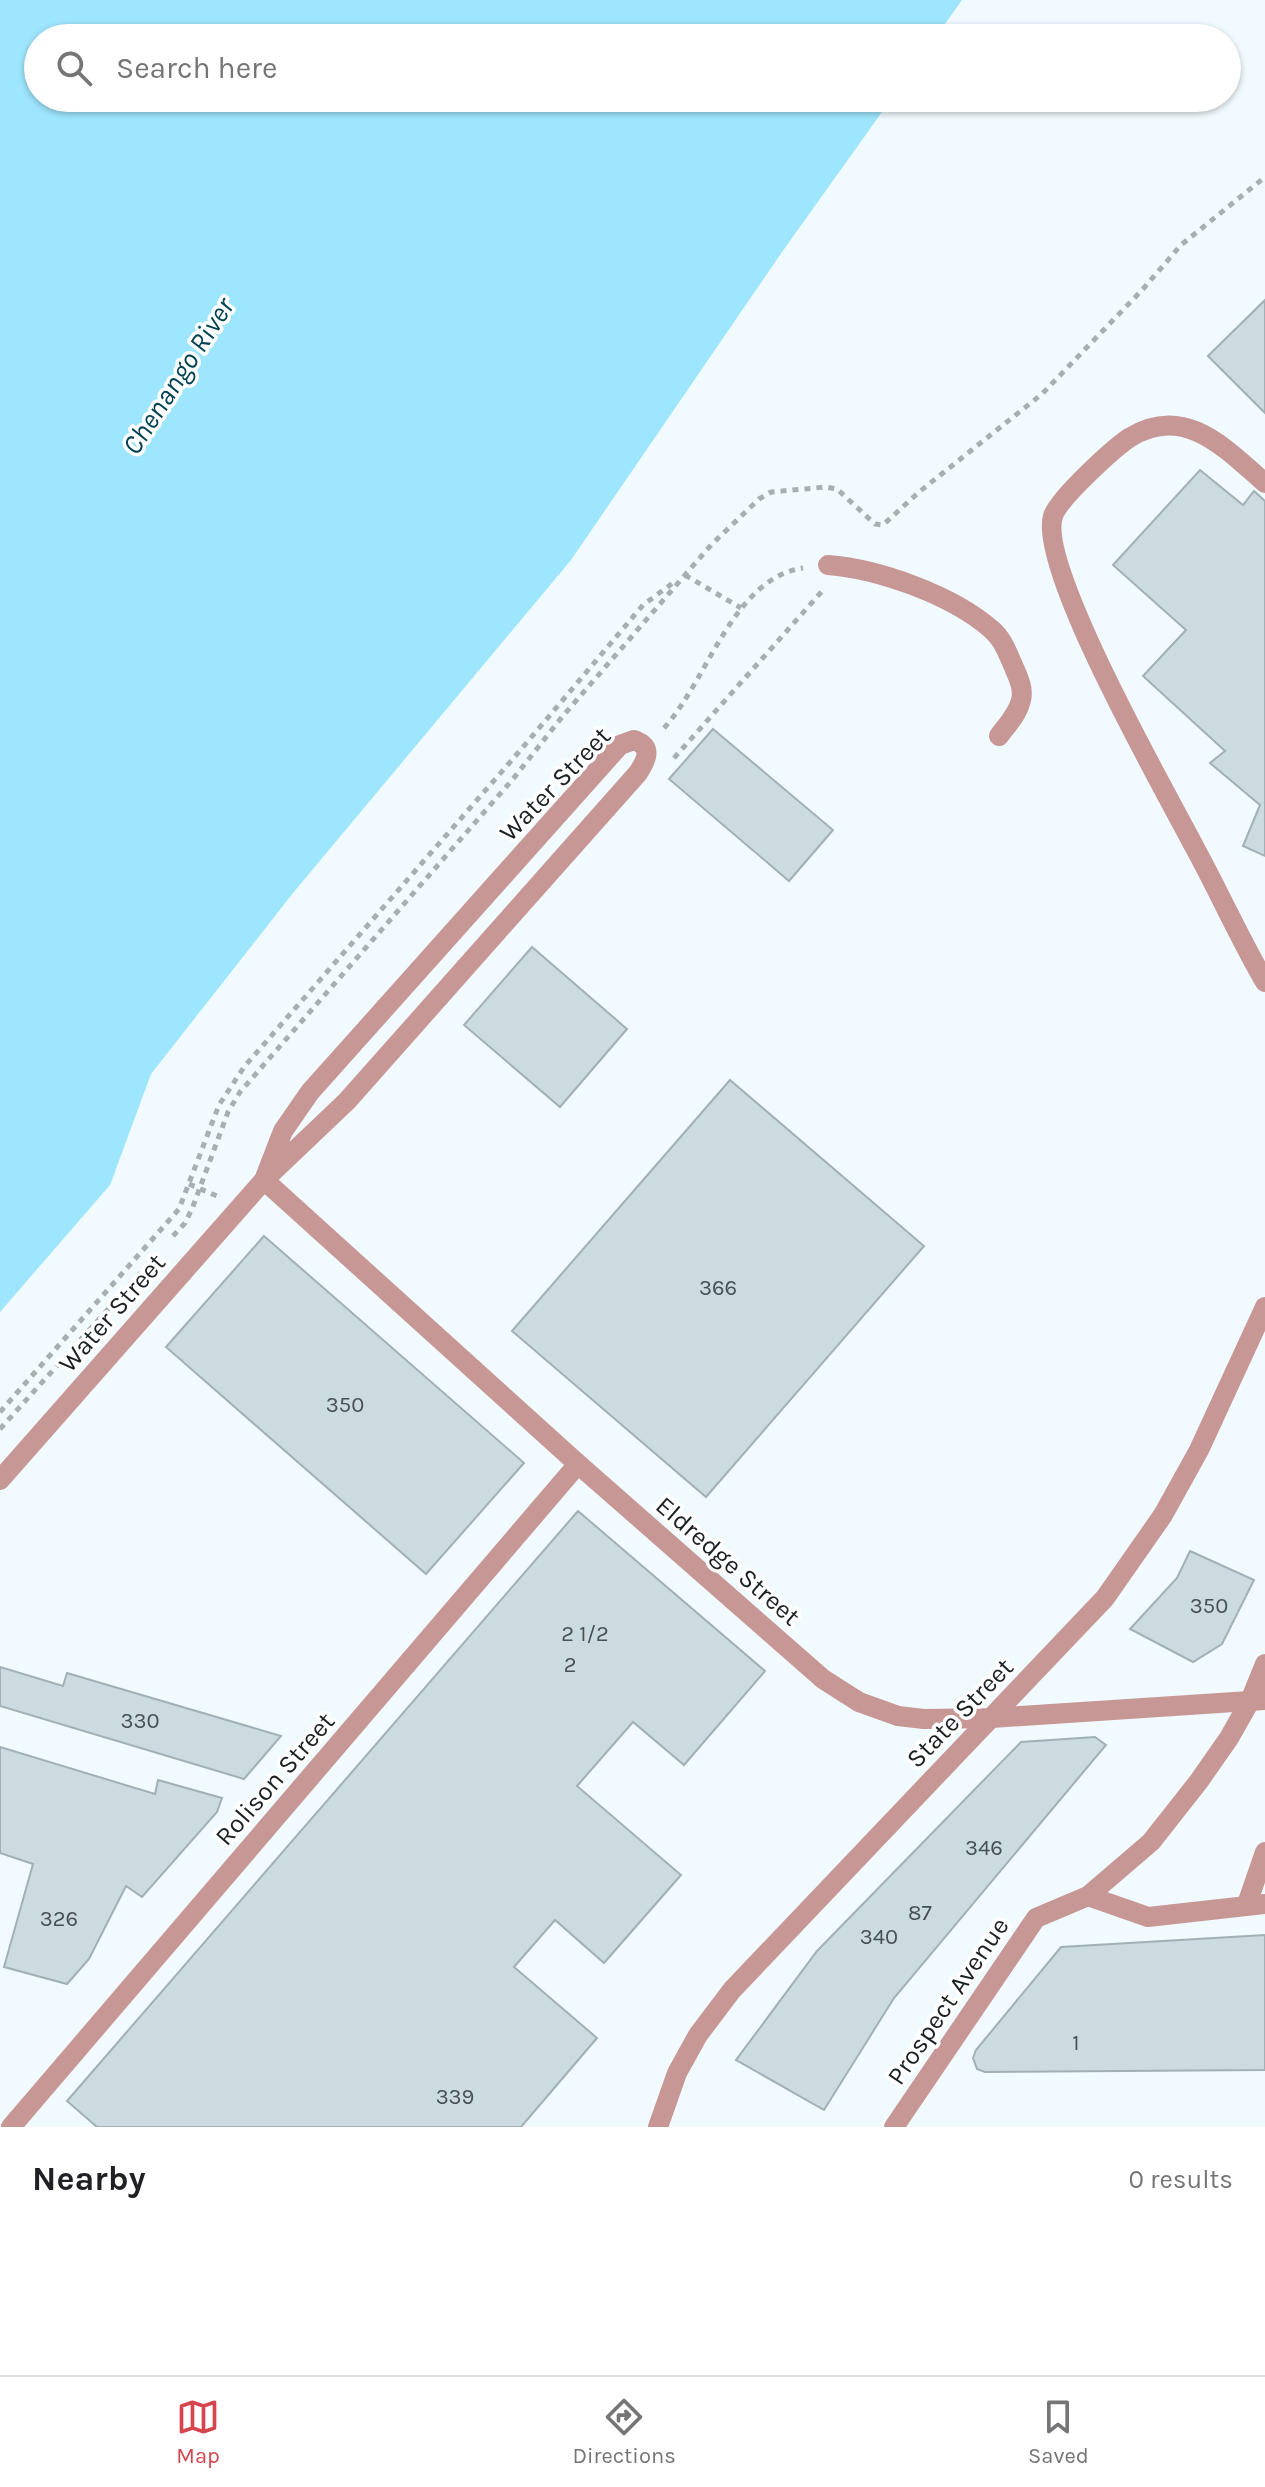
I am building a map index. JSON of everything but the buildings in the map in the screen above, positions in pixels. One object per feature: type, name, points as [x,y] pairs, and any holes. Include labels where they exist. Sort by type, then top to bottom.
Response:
[{"type":"street","points":[[1265,483],[1205,436],[1186,426],[1163,425],[1141,430],[1123,442],[1062,500],[1054,515],[1052,529],[1067,587],[1093,653],[1265,982]]},
{"type":"street","points":[[828,565],[908,585],[966,611],[992,629],[1002,641],[1021,683],[1022,694],[1016,714],[999,736]]},
{"type":"street","name":"Water Street","points":[[0,1480],[264,1180],[347,1101],[638,773],[648,756],[647,748],[634,740],[620,745],[310,1092],[283,1131],[264,1180]]},
{"type":"street","name":"Eldredge Street","points":[[264,1180],[578,1464],[823,1679],[848,1696],[898,1716],[924,1719],[991,1718],[1257,1701]]},
{"type":"street","name":"State Street","points":[[658,2127],[684,2060],[698,2035],[732,1990],[1105,1598],[1163,1515],[1199,1450],[1265,1307]]},
{"type":"street","name":"Rolison Street","points":[[11,2127],[578,1464]]},
{"type":"street","name":"Prospect Avenue","points":[[894,2127],[1036,1918],[1088,1896],[1151,1842],[1257,1701],[1265,1664]]},
{"type":"street","points":[[1088,1896],[1148,1917],[1256,1904],[1265,1852]]},
{"type":"path","points":[[0,1429],[185,1223],[228,1112],[247,1083],[493,802],[711,545],[759,499],[771,492],[826,487],[837,489],[875,524],[883,525],[919,492],[1042,394],[1181,245],[1265,177]]},
{"type":"path","points":[[647,748],[671,720],[741,608],[759,588],[795,569],[828,565],[826,586],[820,597],[781,638]]},
{"type":"path","points":[[685,575],[741,608]]},
{"type":"path","points":[[0,1412],[179,1209],[219,1105],[244,1067],[643,605],[685,575]]},
{"type":"water","name":"Chenango River","points":[[0,0],[962,0],[945,24],[24,24],[24,112],[882,112],[571,560],[293,893],[151,1074],[110,1185],[0,1312]]}]
